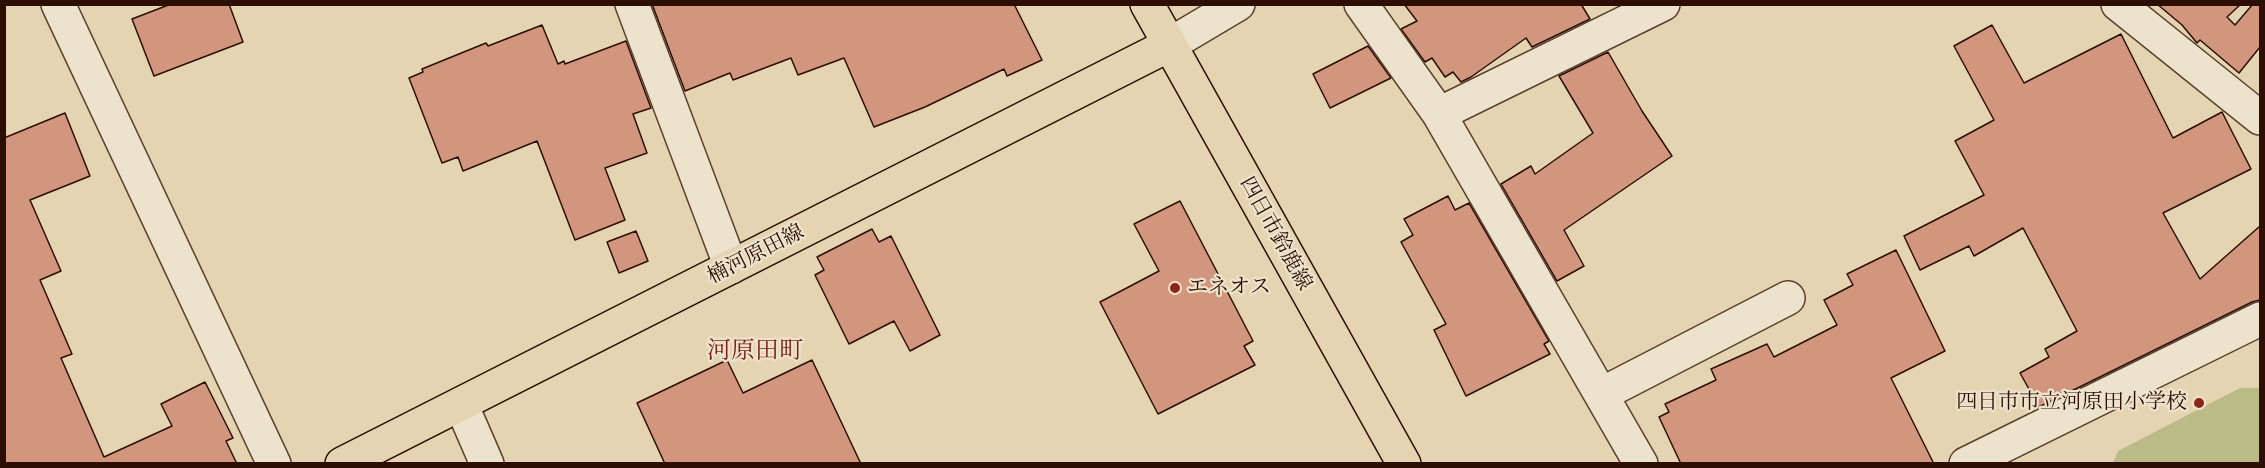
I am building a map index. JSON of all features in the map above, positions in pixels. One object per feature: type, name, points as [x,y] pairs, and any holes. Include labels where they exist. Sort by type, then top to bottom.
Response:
[{"type":"main road","name":"四日市鈴鹿線","points":[[1147,4],[1404,464]]},
{"type":"main road","name":"楠河原田線","points":[[342,464],[1168,45]]},
{"type":"street","points":[[58,4],[274,464]]},
{"type":"street","points":[[632,4],[731,267]]},
{"type":"street","points":[[1168,45],[1238,4]]},
{"type":"street","points":[[1361,4],[1439,114],[1641,464]]},
{"type":"street","points":[[1439,114],[1663,4]]},
{"type":"street","points":[[2118,4],[2260,118]]},
{"type":"street","points":[[1602,394],[1788,298]]},
{"type":"street","points":[[1966,464],[2260,319]]},
{"type":"street","points":[[461,404],[487,464]]},
{"type":"green space","points":[[2240,388],[2260,388],[2260,463],[2113,463],[2118,451]]},
{"type":"building","points":[[171,4],[229,4],[243,42],[154,76],[132,19]]},
{"type":"building","points":[[652,4],[1014,4],[1042,60],[1007,76],[1004,69],[925,107],[874,127],[844,58],[798,75],[791,58],[733,80],[730,73],[685,91]]},
{"type":"building","points":[[1404,4],[1581,4],[1590,19],[1532,47],[1526,38],[1461,82],[1453,72],[1445,77],[1432,58],[1425,62],[1401,29],[1417,21]]},
{"type":"building","points":[[2157,4],[2241,4],[2227,17],[2235,25],[2253,4],[2260,4],[2260,47],[2239,73],[2200,40],[2197,43],[2182,25]]},
{"type":"building","points":[[542,25],[558,64],[564,61],[565,64],[626,41],[651,108],[633,114],[647,153],[605,168],[625,220],[575,240],[537,141],[463,171],[458,157],[442,163],[409,78],[423,72],[422,69],[486,43],[488,46]]},
{"type":"building","points":[[1992,25],[2024,83],[2121,34],[2173,138],[2222,112],[2251,169],[2163,213],[2200,279],[2260,226],[2260,300],[2039,407],[2020,373],[2049,357],[2045,349],[2077,331],[2023,228],[1974,256],[1969,246],[1920,270],[1904,236],[1984,195],[1955,141],[1994,120],[1954,46]]},
{"type":"building","points":[[1368,46],[1391,78],[1330,108],[1313,74]]},
{"type":"building","points":[[1608,52],[1642,111],[1672,156],[1564,230],[1584,266],[1557,281],[1501,184],[1531,166],[1535,174],[1593,133],[1559,76]]},
{"type":"building","points":[[65,113],[90,176],[30,200],[61,271],[40,280],[72,354],[61,358],[104,457],[172,426],[161,404],[205,382],[233,438],[226,441],[237,464],[4,464],[4,138]]},
{"type":"building","points":[[1448,196],[1455,210],[1469,203],[1549,341],[1544,344],[1550,354],[1466,396],[1434,330],[1446,324],[1401,242],[1413,235],[1404,219]]},
{"type":"building","points":[[1180,201],[1253,341],[1244,346],[1255,365],[1158,414],[1100,302],[1159,271],[1134,224]]},
{"type":"building","points":[[872,229],[879,242],[891,236],[940,335],[910,351],[894,321],[849,344],[815,275],[824,270],[817,257]]},
{"type":"building","points":[[636,231],[648,261],[619,273],[607,242]]},
{"type":"building","points":[[1896,250],[1945,351],[1891,378],[1934,464],[1681,464],[1659,417],[1669,412],[1665,404],[1716,380],[1711,369],[1767,344],[1774,357],[1837,325],[1824,300],[1853,285],[1847,274]]},
{"type":"building","points":[[727,360],[743,393],[812,360],[861,464],[665,464],[637,403]]},
{"type":"place","name":"エネオス","points":[[1175,288]]},
{"type":"place","name":"四日市市立河原田小学校","points":[[2199,403]]},
{"type":"district","name":"河原田町","points":[[755,352]]}]
